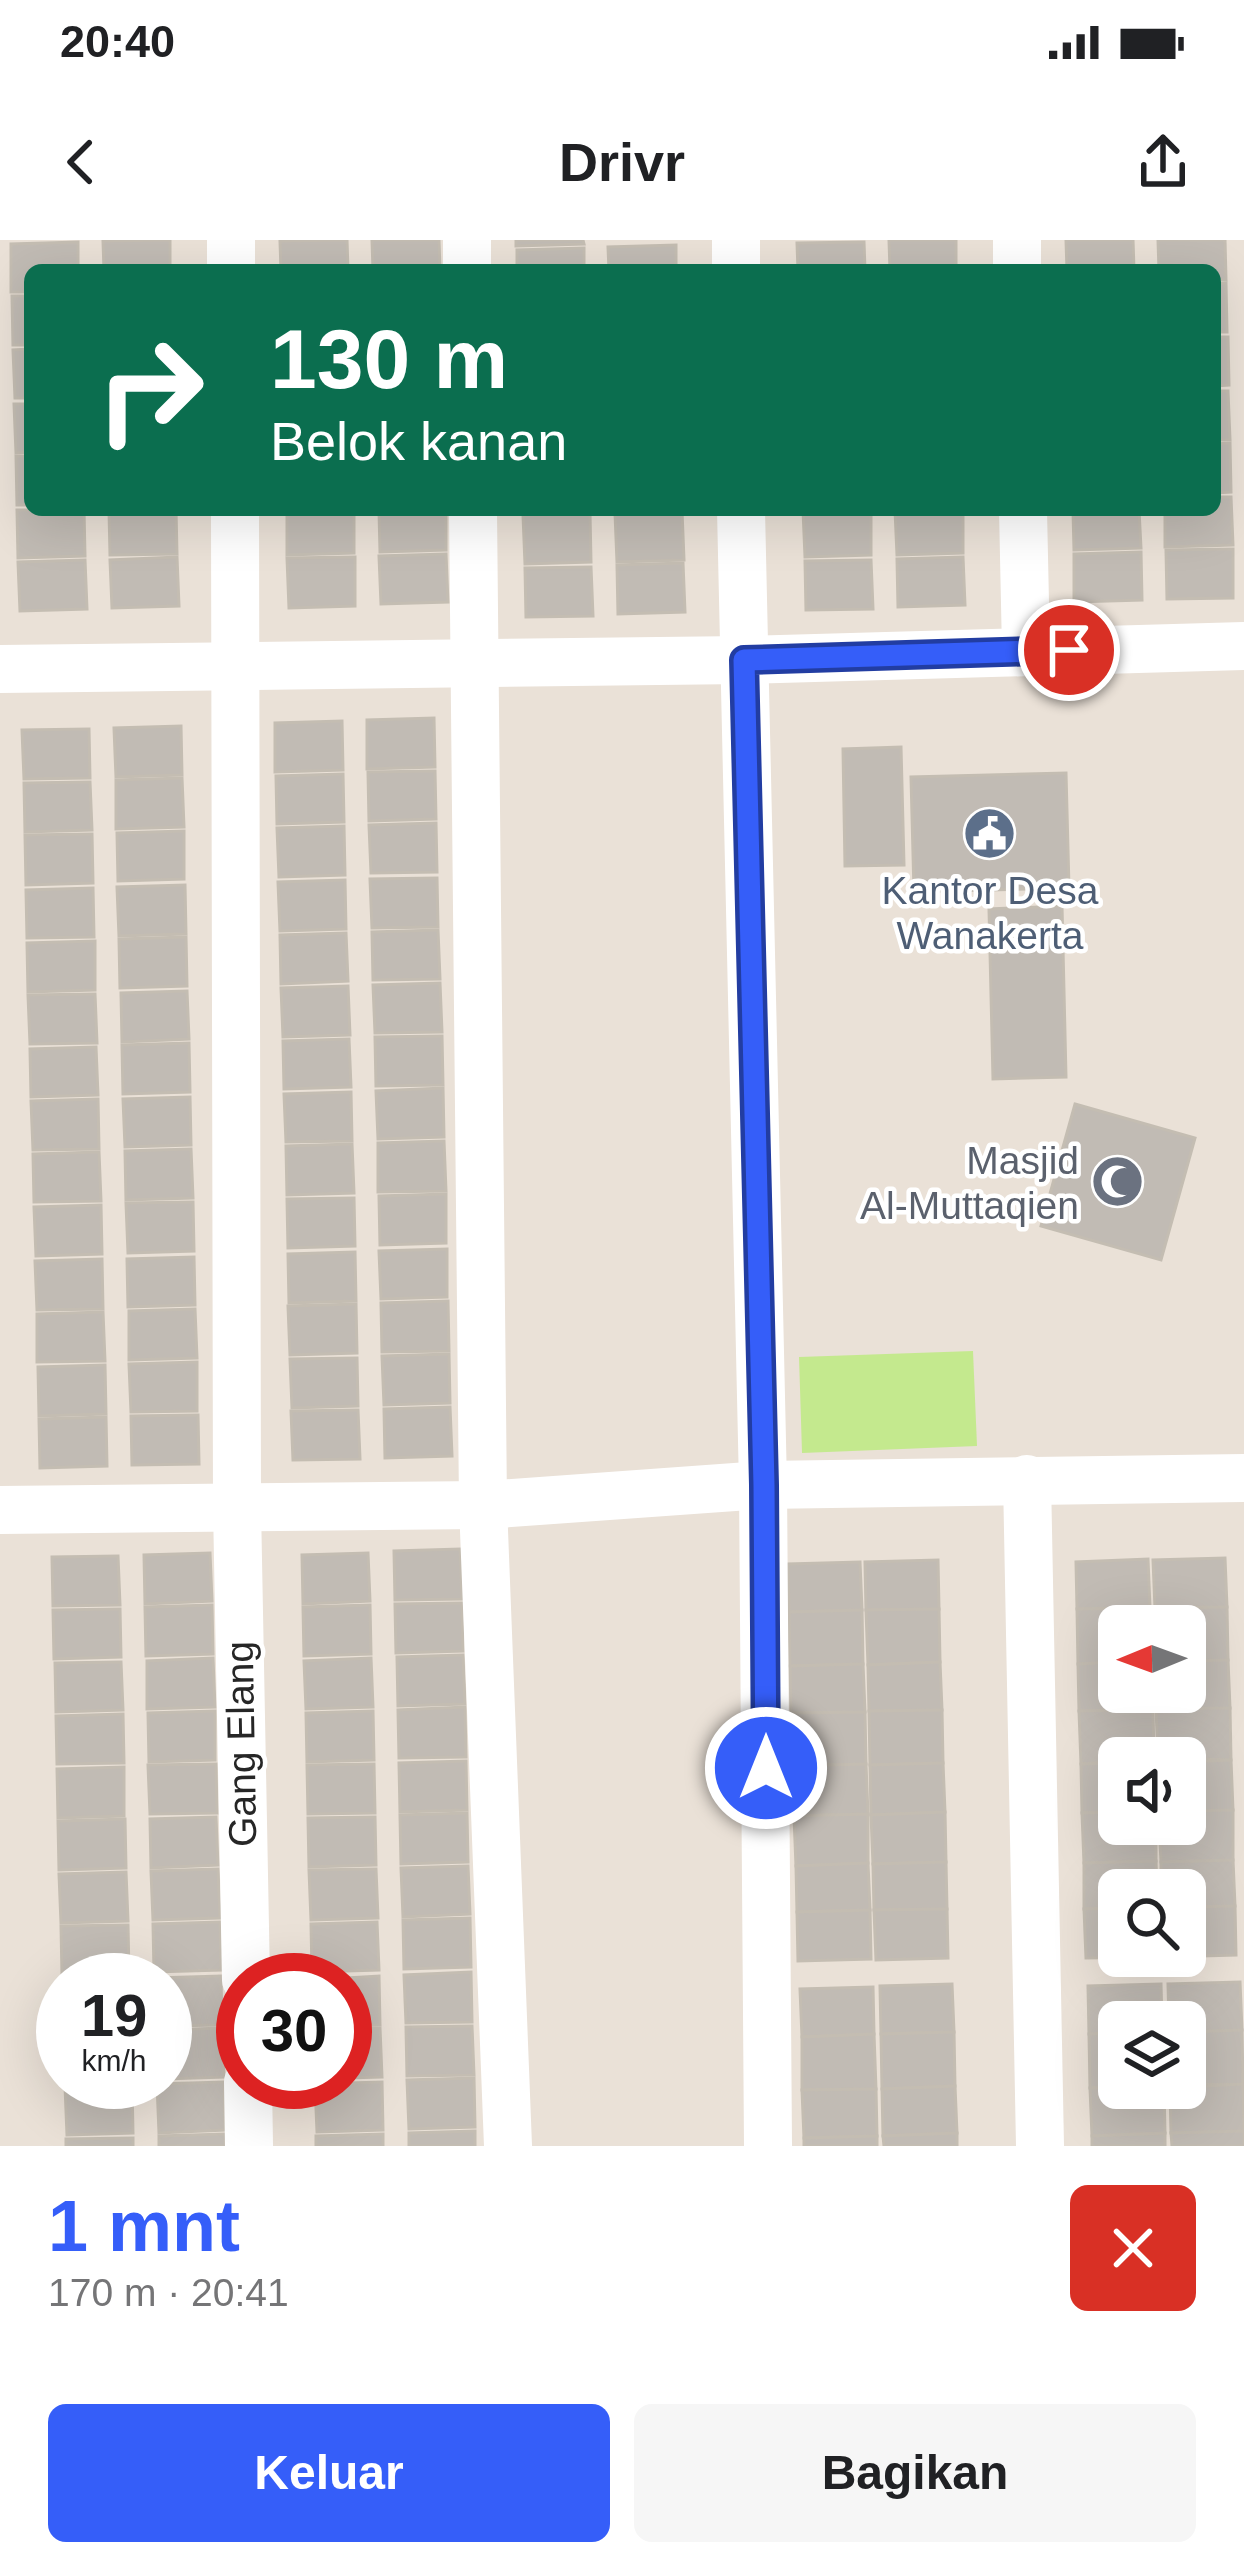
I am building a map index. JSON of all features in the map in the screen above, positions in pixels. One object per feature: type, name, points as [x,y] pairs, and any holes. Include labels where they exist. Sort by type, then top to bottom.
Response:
[{"type":"street","name":"Gang Elang","points":[[235,516],[237,1507],[245,1953]]},
{"type":"street","points":[[472,516],[483,1505],[508,2146]]},
{"type":"street","points":[[741,516],[764,1485],[768,2146]]},
{"type":"street","points":[[1022,516],[1026,650]]},
{"type":"street","points":[[0,669],[744,660],[1244,646]]},
{"type":"street","points":[[0,1510],[483,1505],[764,1485],[1244,1478]]},
{"type":"street","points":[[1027,1479],[1040,2146]]},
{"type":"street","points":[[248,2109],[249,2146]]},
{"type":"green space","points":[[973,1351],[977,1446],[802,1453],[799,1357]]},
{"type":"building","points":[[170,240],[170,264],[104,264],[103,241]]},
{"type":"building","points":[[347,240],[348,264],[281,264],[280,241]]},
{"type":"building","points":[[372,240],[439,240],[440,264],[373,264]]},
{"type":"building","points":[[516,240],[583,240],[584,244],[516,246]]},
{"type":"building","points":[[889,240],[956,240],[956,264],[890,264]]},
{"type":"building","points":[[1066,240],[1133,240],[1134,264],[1067,264]]},
{"type":"building","points":[[1158,240],[1225,240],[1226,280],[1221,280],[1221,264],[1159,264]]},
{"type":"building","points":[[78,242],[78,264],[24,264],[24,292],[11,292],[11,244]]},
{"type":"building","points":[[864,242],[865,264],[798,264],[797,243]]},
{"type":"building","points":[[676,245],[676,264],[609,264],[608,247]]},
{"type":"building","points":[[584,248],[584,264],[517,264],[517,250]]},
{"type":"building","points":[[1221,283],[1226,283],[1227,332],[1221,332]]},
{"type":"building","points":[[12,296],[24,296],[24,345],[13,345]]},
{"type":"building","points":[[1221,337],[1228,337],[1229,385],[1221,386]]},
{"type":"building","points":[[24,349],[24,398],[15,398],[13,350]]},
{"type":"building","points":[[1221,391],[1228,391],[1230,440],[1221,440]]},
{"type":"building","points":[[14,404],[24,404],[24,452],[16,453]]},
{"type":"building","points":[[1230,443],[1231,492],[1221,493],[1221,444]]},
{"type":"building","points":[[16,456],[24,456],[24,505],[17,505]]},
{"type":"building","points":[[1221,497],[1231,497],[1233,545],[1165,547],[1165,516],[1221,516]]},
{"type":"building","points":[[17,510],[24,510],[24,516],[84,516],[85,556],[18,558]]},
{"type":"building","points":[[109,516],[176,516],[177,554],[110,555]]},
{"type":"building","points":[[287,516],[354,516],[354,553],[287,555]]},
{"type":"building","points":[[379,516],[446,516],[446,550],[380,552]]},
{"type":"building","points":[[523,516],[590,516],[591,562],[525,564]]},
{"type":"building","points":[[615,516],[682,516],[684,560],[617,562]]},
{"type":"building","points":[[803,516],[871,516],[871,555],[805,557]]},
{"type":"building","points":[[895,516],[963,516],[963,553],[897,555]]},
{"type":"building","points":[[1073,516],[1139,516],[1141,548],[1074,550]]},
{"type":"building","points":[[1233,549],[1233,598],[1167,599],[1166,550]]},
{"type":"building","points":[[1141,552],[1142,600],[1074,602],[1074,554]]},
{"type":"building","points":[[446,554],[448,602],[381,604],[379,556]]},
{"type":"building","points":[[177,557],[179,606],[112,608],[110,560]]},
{"type":"building","points":[[355,557],[355,606],[289,608],[287,558]]},
{"type":"building","points":[[963,557],[965,605],[898,607],[897,559]]},
{"type":"building","points":[[85,560],[87,609],[20,611],[18,562]]},
{"type":"building","points":[[871,560],[873,609],[806,610],[805,561]]},
{"type":"building","points":[[683,563],[685,612],[618,614],[617,565]]},
{"type":"building","points":[[591,567],[593,616],[526,617],[525,568]]},
{"type":"building","points":[[434,718],[435,767],[367,769],[367,720]]},
{"type":"building","points":[[342,721],[343,770],[275,772],[275,723]]},
{"type":"building","points":[[181,726],[182,775],[116,777],[114,728]]},
{"type":"building","points":[[89,729],[90,778],[24,779],[22,730]]},
{"type":"building","points":[[901,747],[904,865],[845,866],[843,749]]},
{"type":"building","points":[[435,771],[436,819],[369,821],[368,772]]},
{"type":"building","name":"Kantor Desa Wanakerta","points":[[1066,773],[1069,888],[914,892],[911,777]]},
{"type":"building","points":[[343,774],[344,822],[277,824],[276,776]]},
{"type":"building","points":[[182,778],[184,827],[116,829],[116,780]]},
{"type":"building","points":[[90,782],[92,830],[25,832],[24,783]]},
{"type":"building","points":[[436,823],[437,872],[371,873],[369,825]]},
{"type":"building","points":[[344,826],[345,875],[279,877],[277,828]]},
{"type":"building","points":[[184,831],[184,879],[118,881],[117,833]]},
{"type":"building","points":[[92,834],[93,883],[26,885],[25,835]]},
{"type":"building","points":[[437,878],[438,927],[372,928],[370,879]]},
{"type":"building","points":[[345,880],[346,929],[280,931],[278,882]]},
{"type":"building","points":[[185,885],[186,934],[119,936],[117,887]]},
{"type":"building","points":[[93,888],[94,937],[27,938],[26,890]]},
{"type":"building","points":[[1062,906],[1066,1077],[993,1079],[989,909]]},
{"type":"building","points":[[438,930],[440,979],[373,980],[372,932]]},
{"type":"building","points":[[346,933],[348,981],[281,984],[280,935]]},
{"type":"building","points":[[186,937],[187,986],[120,988],[119,939]]},
{"type":"building","points":[[95,941],[95,990],[28,992],[27,943]]},
{"type":"building","points":[[440,983],[442,1032],[375,1033],[373,985]]},
{"type":"building","points":[[348,986],[350,1035],[283,1037],[281,988]]},
{"type":"building","points":[[187,991],[189,1039],[122,1042],[121,993]]},
{"type":"building","points":[[95,994],[97,1043],[30,1044],[28,995]]},
{"type":"building","points":[[442,1036],[443,1085],[376,1086],[375,1037]]},
{"type":"building","points":[[349,1039],[351,1087],[284,1089],[283,1041]]},
{"type":"building","points":[[189,1043],[190,1092],[123,1094],[122,1045]]},
{"type":"building","points":[[96,1047],[98,1095],[31,1097],[30,1049]]},
{"type":"building","points":[[443,1088],[444,1137],[378,1139],[376,1091]]},
{"type":"building","points":[[351,1092],[352,1141],[286,1142],[284,1094]]},
{"type":"building","points":[[190,1097],[191,1145],[125,1147],[123,1099]]},
{"type":"building","points":[[98,1099],[99,1149],[33,1150],[31,1101]]},
{"type":"building","name":"Masjid Al-Muttaqien","points":[[1075,1104],[1195,1138],[1161,1260],[1041,1226]]},
{"type":"building","points":[[444,1141],[446,1191],[378,1192],[378,1143]]},
{"type":"building","points":[[352,1144],[354,1193],[287,1195],[286,1146]]},
{"type":"building","points":[[191,1149],[193,1198],[126,1200],[125,1151]]},
{"type":"building","points":[[99,1152],[101,1201],[34,1202],[33,1154]]},
{"type":"building","points":[[446,1194],[446,1243],[380,1245],[379,1196]]},
{"type":"building","points":[[354,1198],[355,1246],[288,1248],[287,1199]]},
{"type":"building","points":[[193,1202],[194,1251],[128,1253],[126,1203]]},
{"type":"building","points":[[101,1205],[102,1254],[36,1256],[34,1207]]},
{"type":"building","points":[[447,1249],[447,1297],[381,1299],[379,1251]]},
{"type":"building","points":[[355,1252],[356,1301],[289,1303],[288,1254]]},
{"type":"building","points":[[194,1257],[195,1305],[128,1307],[127,1259]]},
{"type":"building","points":[[102,1259],[103,1309],[37,1310],[35,1261]]},
{"type":"building","points":[[448,1301],[449,1351],[382,1352],[381,1303]]},
{"type":"building","points":[[356,1304],[357,1353],[290,1355],[288,1306]]},
{"type":"building","points":[[195,1309],[197,1358],[129,1360],[129,1311]]},
{"type":"building","points":[[103,1312],[105,1361],[37,1362],[37,1314]]},
{"type":"building","points":[[449,1354],[450,1403],[384,1405],[382,1356]]},
{"type":"building","points":[[357,1358],[358,1406],[292,1408],[290,1359]]},
{"type":"building","points":[[197,1362],[197,1411],[131,1412],[129,1364]]},
{"type":"building","points":[[105,1365],[106,1414],[39,1416],[38,1367]]},
{"type":"building","points":[[450,1407],[452,1456],[385,1458],[384,1409]]},
{"type":"building","points":[[358,1410],[360,1459],[293,1460],[291,1411]]},
{"type":"building","points":[[198,1415],[199,1464],[132,1465],[131,1416]]},
{"type":"building","points":[[106,1417],[107,1466],[40,1468],[39,1419]]},
{"type":"building","points":[[460,1549],[462,1599],[395,1600],[394,1551]]},
{"type":"building","points":[[210,1553],[212,1601],[145,1604],[144,1555]]},
{"type":"building","points":[[368,1553],[370,1601],[303,1604],[302,1555]]},
{"type":"building","points":[[118,1556],[120,1605],[53,1606],[52,1557]]},
{"type":"building","points":[[1225,1558],[1227,1607],[1155,1605],[1153,1560]]},
{"type":"building","points":[[1148,1559],[1150,1605],[1077,1609],[1076,1562]]},
{"type":"building","points":[[938,1560],[939,1609],[866,1610],[865,1562]]},
{"type":"building","points":[[860,1562],[862,1610],[789,1612],[788,1564]]},
{"type":"building","points":[[462,1603],[463,1651],[396,1653],[395,1604]]},
{"type":"building","points":[[212,1605],[213,1654],[146,1656],[145,1607]]},
{"type":"building","points":[[370,1605],[371,1654],[304,1656],[303,1607]]},
{"type":"building","points":[[1206,1607],[1227,1607],[1228,1660],[1206,1661]]},
{"type":"building","points":[[120,1609],[121,1657],[54,1659],[53,1610]]},
{"type":"building","points":[[939,1609],[940,1662],[868,1665],[866,1610]]},
{"type":"building","points":[[1077,1609],[1098,1609],[1098,1663],[1078,1664]]},
{"type":"building","points":[[862,1610],[863,1664],[790,1666],[789,1612]]},
{"type":"building","points":[[463,1655],[465,1704],[398,1706],[397,1657]]},
{"type":"building","points":[[213,1658],[215,1707],[147,1709],[147,1661]]},
{"type":"building","points":[[371,1658],[373,1707],[306,1709],[304,1661]]},
{"type":"building","points":[[1228,1660],[1230,1708],[1206,1708],[1206,1661]]},
{"type":"building","points":[[121,1662],[123,1710],[56,1712],[55,1663]]},
{"type":"building","points":[[940,1662],[942,1710],[869,1711],[868,1665]]},
{"type":"building","points":[[1098,1663],[1098,1710],[1079,1711],[1078,1664]]},
{"type":"building","points":[[863,1664],[865,1712],[791,1713],[790,1666]]},
{"type":"building","points":[[465,1707],[466,1757],[399,1758],[398,1710]]},
{"type":"building","points":[[1206,1708],[1230,1708],[1231,1760],[1206,1759],[1206,1737],[1157,1737],[1156,1713],[1206,1713]]},
{"type":"building","points":[[942,1710],[943,1763],[870,1765],[869,1711]]},
{"type":"building","points":[[215,1711],[215,1760],[149,1762],[148,1713]]},
{"type":"building","points":[[373,1711],[374,1760],[307,1762],[306,1713]]},
{"type":"building","points":[[1079,1711],[1153,1713],[1154,1737],[1098,1737],[1098,1763],[1081,1764]]},
{"type":"building","points":[[865,1712],[866,1764],[793,1766],[791,1713]]},
{"type":"building","points":[[123,1714],[124,1763],[57,1764],[56,1716]]},
{"type":"building","points":[[1231,1760],[1233,1810],[1206,1811],[1206,1761]]},
{"type":"building","points":[[466,1761],[467,1810],[400,1812],[399,1763]]},
{"type":"building","points":[[943,1763],[945,1812],[871,1815],[870,1765]]},
{"type":"building","points":[[216,1764],[217,1813],[150,1814],[148,1765]]},
{"type":"building","points":[[374,1764],[375,1813],[308,1814],[307,1765]]},
{"type":"building","points":[[866,1764],[868,1814],[794,1816],[793,1766]]},
{"type":"building","points":[[1081,1764],[1098,1764],[1098,1813],[1082,1813]]},
{"type":"building","points":[[124,1767],[124,1816],[58,1818],[57,1769]]},
{"type":"building","points":[[1233,1810],[1233,1860],[1161,1862],[1160,1845],[1206,1845],[1206,1811]]},
{"type":"building","points":[[945,1812],[946,1862],[873,1864],[871,1815]]},
{"type":"building","points":[[467,1813],[468,1862],[401,1864],[400,1815]]},
{"type":"building","points":[[1082,1813],[1098,1813],[1098,1845],[1156,1845],[1156,1861],[1084,1863]]},
{"type":"building","points":[[868,1814],[868,1863],[796,1866],[794,1816]]},
{"type":"building","points":[[216,1817],[218,1865],[151,1868],[150,1819]]},
{"type":"building","points":[[375,1817],[376,1865],[309,1867],[308,1818]]},
{"type":"building","points":[[125,1819],[126,1868],[59,1870],[58,1821]]},
{"type":"building","points":[[1233,1860],[1235,1906],[1206,1907],[1206,1869],[1161,1869],[1161,1862]]},
{"type":"building","points":[[1156,1861],[1156,1869],[1098,1869],[1098,1909],[1084,1909],[1084,1863]]},
{"type":"building","points":[[946,1862],[947,1909],[874,1910],[873,1864]]},
{"type":"building","points":[[868,1863],[870,1910],[797,1912],[796,1866]]},
{"type":"building","points":[[468,1866],[470,1914],[403,1917],[401,1868]]},
{"type":"building","points":[[218,1869],[220,1918],[153,1920],[151,1871]]},
{"type":"building","points":[[376,1869],[378,1918],[311,1920],[309,1870]]},
{"type":"building","points":[[126,1872],[128,1921],[61,1923],[59,1874]]},
{"type":"building","points":[[1235,1906],[1236,1955],[1206,1956],[1206,1907]]},
{"type":"building","points":[[947,1909],[948,1958],[876,1960],[874,1910]]},
{"type":"building","points":[[1084,1909],[1098,1909],[1098,1958],[1086,1958]]},
{"type":"building","points":[[870,1910],[871,1959],[798,1961],[797,1912]]},
{"type":"building","points":[[470,1918],[471,1967],[404,1969],[403,1920]]},
{"type":"building","points":[[220,1922],[216,1970],[192,1971],[192,1953],[154,1953],[153,1924]]},
{"type":"building","points":[[377,1922],[379,1970],[372,1970],[372,1953],[312,1953],[311,1924]]},
{"type":"building","points":[[128,1925],[129,1953],[62,1953],[61,1926]]},
{"type":"building","points":[[471,1972],[472,2022],[406,2023],[404,1975]]},
{"type":"building","points":[[216,1976],[216,2025],[192,2026],[192,1977]]},
{"type":"building","points":[[372,1976],[379,1976],[380,2025],[372,2025]]},
{"type":"building","points":[[1240,1982],[1242,2030],[1206,2031],[1206,2001],[1168,2001],[1168,1984]]},
{"type":"building","points":[[952,1984],[954,2032],[881,2034],[880,1986]]},
{"type":"building","points":[[1161,1984],[1161,2001],[1098,2001],[1098,2034],[1089,2034],[1088,1986]]},
{"type":"building","points":[[873,1987],[874,2034],[802,2037],[800,1989]]},
{"type":"building","points":[[472,2026],[474,2075],[407,2076],[406,2027]]},
{"type":"building","points":[[216,2028],[216,2077],[192,2078],[192,2029]]},
{"type":"building","points":[[372,2028],[380,2028],[382,2077],[372,2077]]},
{"type":"building","points":[[1242,2030],[1243,2084],[1206,2085],[1206,2031]]},
{"type":"building","points":[[954,2032],[955,2086],[882,2089],[881,2034]]},
{"type":"building","points":[[874,2034],[876,2089],[802,2090],[802,2037]]},
{"type":"building","points":[[1089,2034],[1098,2034],[1098,2088],[1090,2088]]},
{"type":"building","points":[[474,2078],[475,2127],[409,2129],[407,2080]]},
{"type":"building","points":[[216,2082],[216,2109],[225,2109],[225,2130],[159,2133],[158,2109],[192,2109],[192,2083]]},
{"type":"building","points":[[372,2082],[382,2082],[383,2130],[317,2132],[316,2109],[372,2109]]},
{"type":"building","points":[[1243,2084],[1244,2131],[1171,2133],[1170,2109],[1206,2109],[1206,2086]]},
{"type":"building","points":[[955,2086],[957,2133],[883,2136],[882,2089]]},
{"type":"building","points":[[1090,2088],[1098,2088],[1098,2109],[1164,2109],[1165,2133],[1092,2136]]},
{"type":"building","points":[[876,2089],[877,2136],[804,2138],[802,2090]]},
{"type":"building","points":[[66,2109],[132,2109],[133,2133],[67,2135]]},
{"type":"building","points":[[475,2131],[475,2146],[409,2146],[409,2133]]},
{"type":"building","points":[[1244,2131],[1244,2146],[1172,2146],[1171,2133]]},
{"type":"building","points":[[957,2133],[957,2146],[884,2146],[883,2136]]},
{"type":"building","points":[[1165,2133],[1165,2146],[1092,2146],[1092,2136]]},
{"type":"building","points":[[225,2134],[225,2146],[159,2146],[159,2136]]},
{"type":"building","points":[[383,2134],[383,2146],[316,2146],[316,2136]]},
{"type":"building","points":[[877,2136],[877,2146],[804,2146],[804,2138]]},
{"type":"building","points":[[133,2138],[133,2146],[66,2146],[66,2139]]},
{"type":"place","name":"Kantor Desa Wanakerta","points":[[990,833]]},
{"type":"place","name":"Masjid Al-Muttaqien","points":[[1118,1182]]},
{"type":"route","points":[[766,1768],[764,1485],[744,660],[1069,650]]}]
